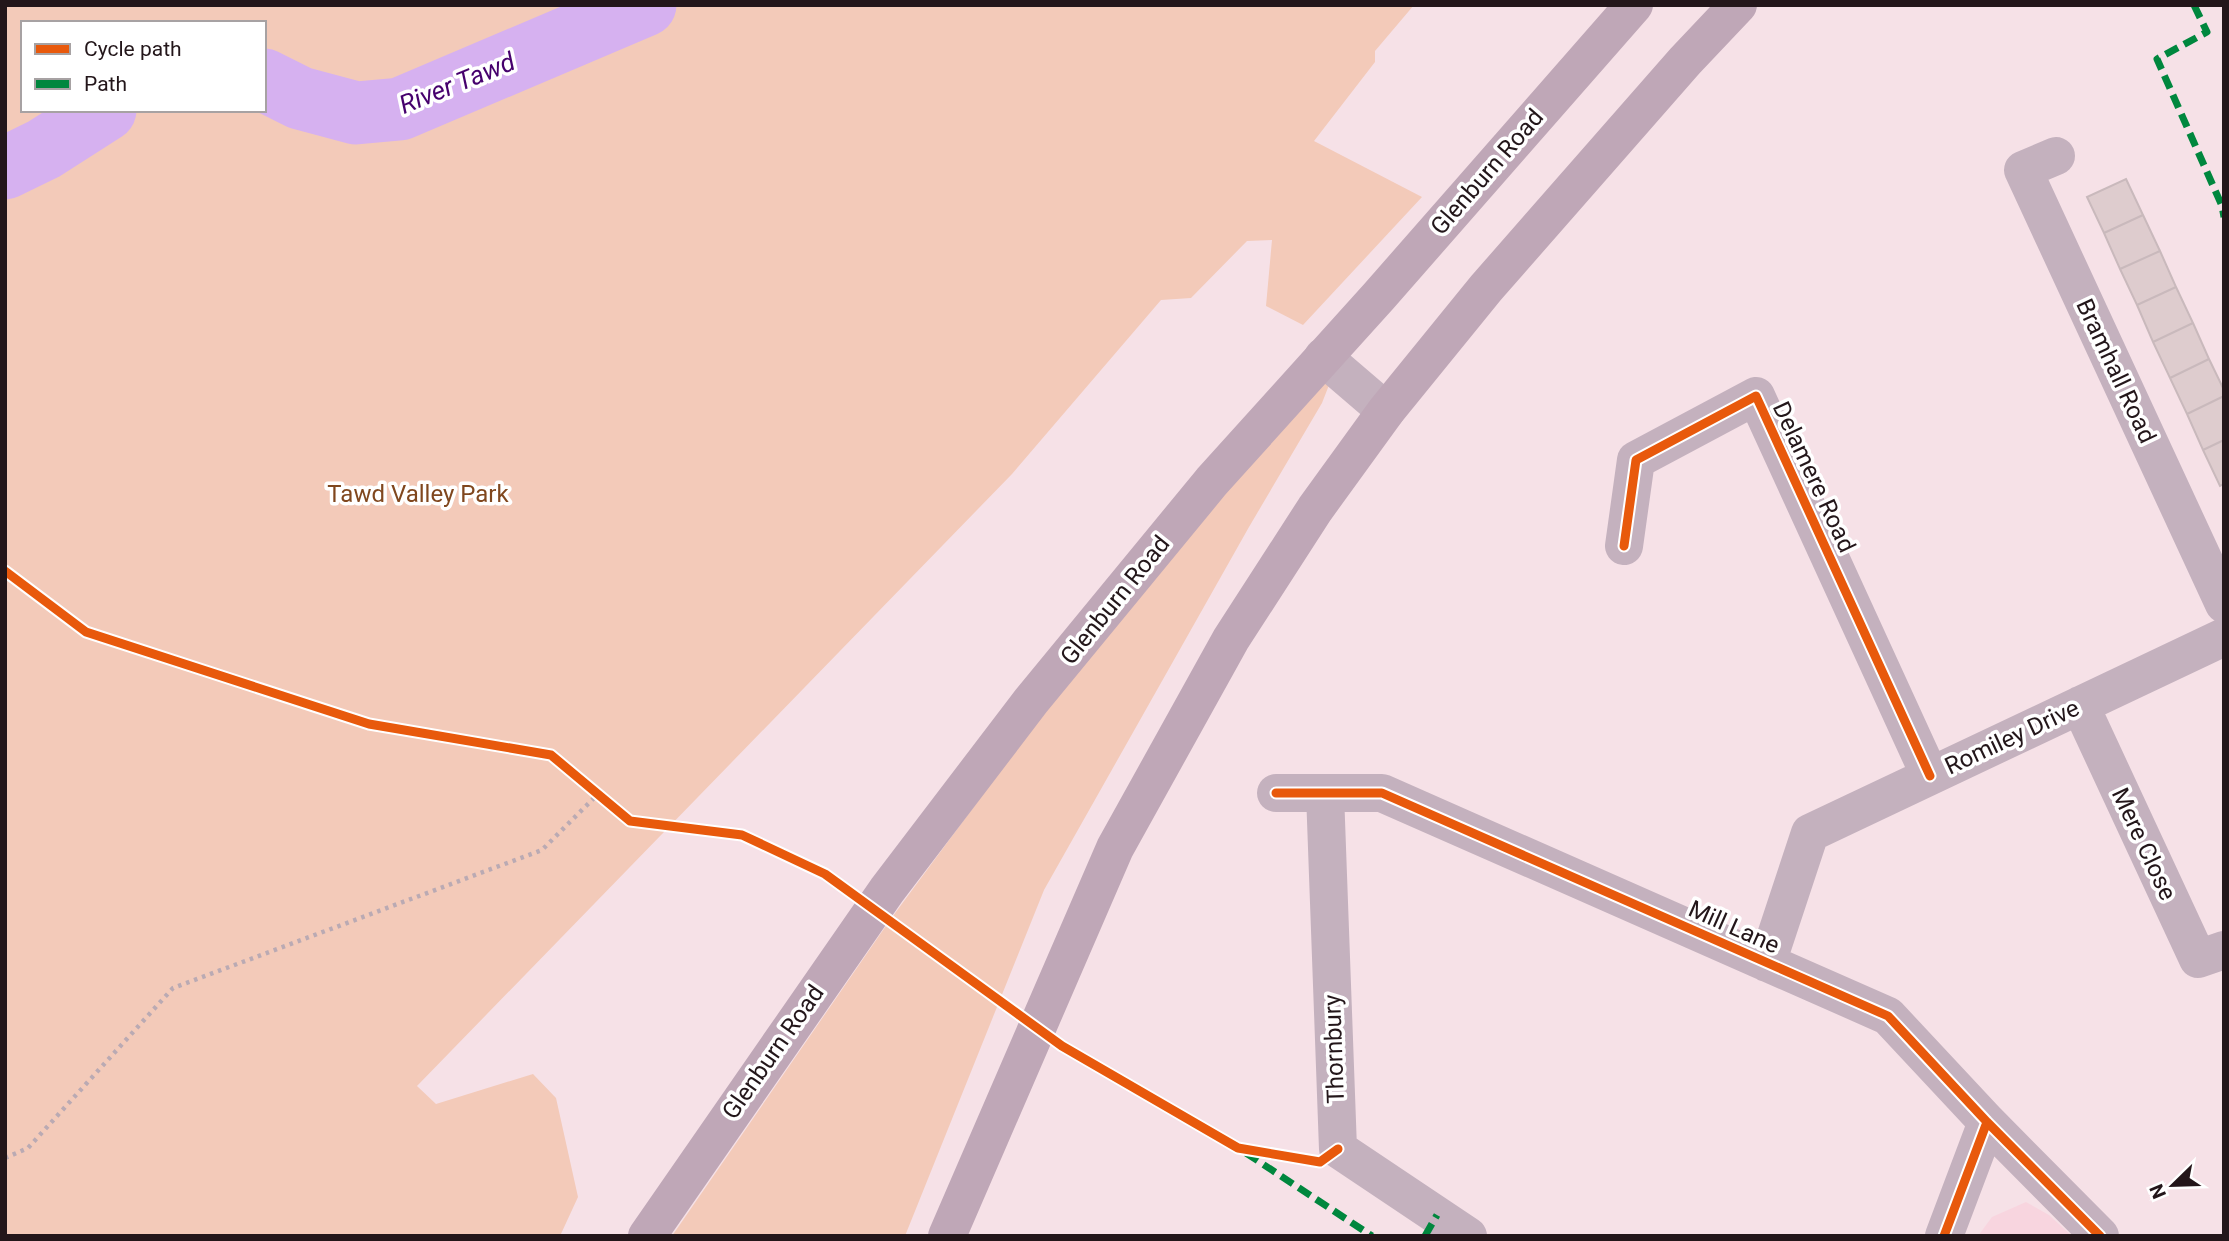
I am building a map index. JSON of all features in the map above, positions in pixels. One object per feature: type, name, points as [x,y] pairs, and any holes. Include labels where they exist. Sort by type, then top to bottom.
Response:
[{"type":"main road","name":"Glenburn Road","points":[[647,1236],[887,890],[1031,701],[1212,481],[1634,5]]},
{"type":"main road","points":[[947,1236],[1115,848],[1231,639],[1315,509],[1386,411],[1486,288],[1685,61],[1738,5]]},
{"type":"street","name":"Bramhall Road","points":[[2056,156],[2023,170],[2224,604]]},
{"type":"street","points":[[1324,357],[1386,411]]},
{"type":"street","name":"Delamere Road","points":[[1624,545],[1636,460],[1756,396],[1930,776]]},
{"type":"street","name":"Romiley Drive","points":[[1768,963],[1810,833],[2224,637]]},
{"type":"street","name":"Mere Close","points":[[2080,705],[2197,958],[2224,950]]},
{"type":"street","name":"Mill Lane","points":[[1276,793],[1382,793],[1888,1016],[1987,1122],[2100,1236]]},
{"type":"street","name":"Thornbury","points":[[1325,793],[1338,1149],[1468,1236]]},
{"type":"street","points":[[1944,1236],[1987,1122]]},
{"type":"path","points":[[589,786],[608,803]]},
{"type":"path","points":[[5,1158],[28,1148],[173,988],[542,850],[598,794]]},
{"type":"shaded area","points":[[2026,1202],[2049,1215],[2072,1236],[1978,1236],[1992,1217]]},
{"type":"green space","name":"Tawd Valley Park","points":[[5,5],[1414,5],[1375,51],[1375,62],[1314,141],[1422,197],[1303,325],[1266,306],[1272,240],[1247,241],[1191,298],[1161,300],[1012,474],[417,1086],[436,1104],[533,1074],[556,1098],[578,1197],[560,1236],[5,1236]]},
{"type":"green space","points":[[1338,362],[1322,403],[1044,890],[905,1236],[672,1236],[890,920],[1097,640]]},
{"type":"building","points":[[2126,179],[2143,215],[2104,233],[2087,197]]},
{"type":"building","points":[[2143,215],[2160,251],[2120,269],[2104,233]]},
{"type":"building","points":[[2160,251],[2176,287],[2137,305],[2120,269]]},
{"type":"building","points":[[2176,287],[2193,323],[2153,342],[2137,305]]},
{"type":"building","points":[[2193,323],[2209,359],[2170,378],[2153,342]]},
{"type":"building","points":[[2209,359],[2224,390],[2224,396],[2187,414],[2170,378]]},
{"type":"building","points":[[2224,396],[2224,440],[2203,450],[2187,414]]},
{"type":"building","points":[[2224,440],[2224,484],[2220,486],[2203,450]]},
{"type":"waterway","name":"River Tawd","points":[[266,81],[300,98],[356,113],[400,109],[645,5]]},
{"type":"waterway","name":"River Tawd","points":[[5,168],[44,149],[102,112]]},
{"type":"marked path","points":[[2194,5],[2207,32],[2157,59],[2222,206],[2224,217]]},
{"type":"marked path","points":[[1246,1153],[1372,1236]]},
{"type":"marked path","points":[[1425,1236],[1437,1215]]},
{"type":"cycle path","points":[[1624,546],[1636,460],[1756,396],[1930,776]]},
{"type":"cycle path","points":[[5,571],[86,632],[369,724],[551,755],[630,821],[742,835],[825,874],[1062,1046],[1238,1148],[1320,1162],[1338,1149]]},
{"type":"cycle path","points":[[1276,793],[1382,793],[1888,1016],[1987,1122],[2100,1236]]},
{"type":"cycle path","points":[[1944,1236],[1987,1122]]}]
